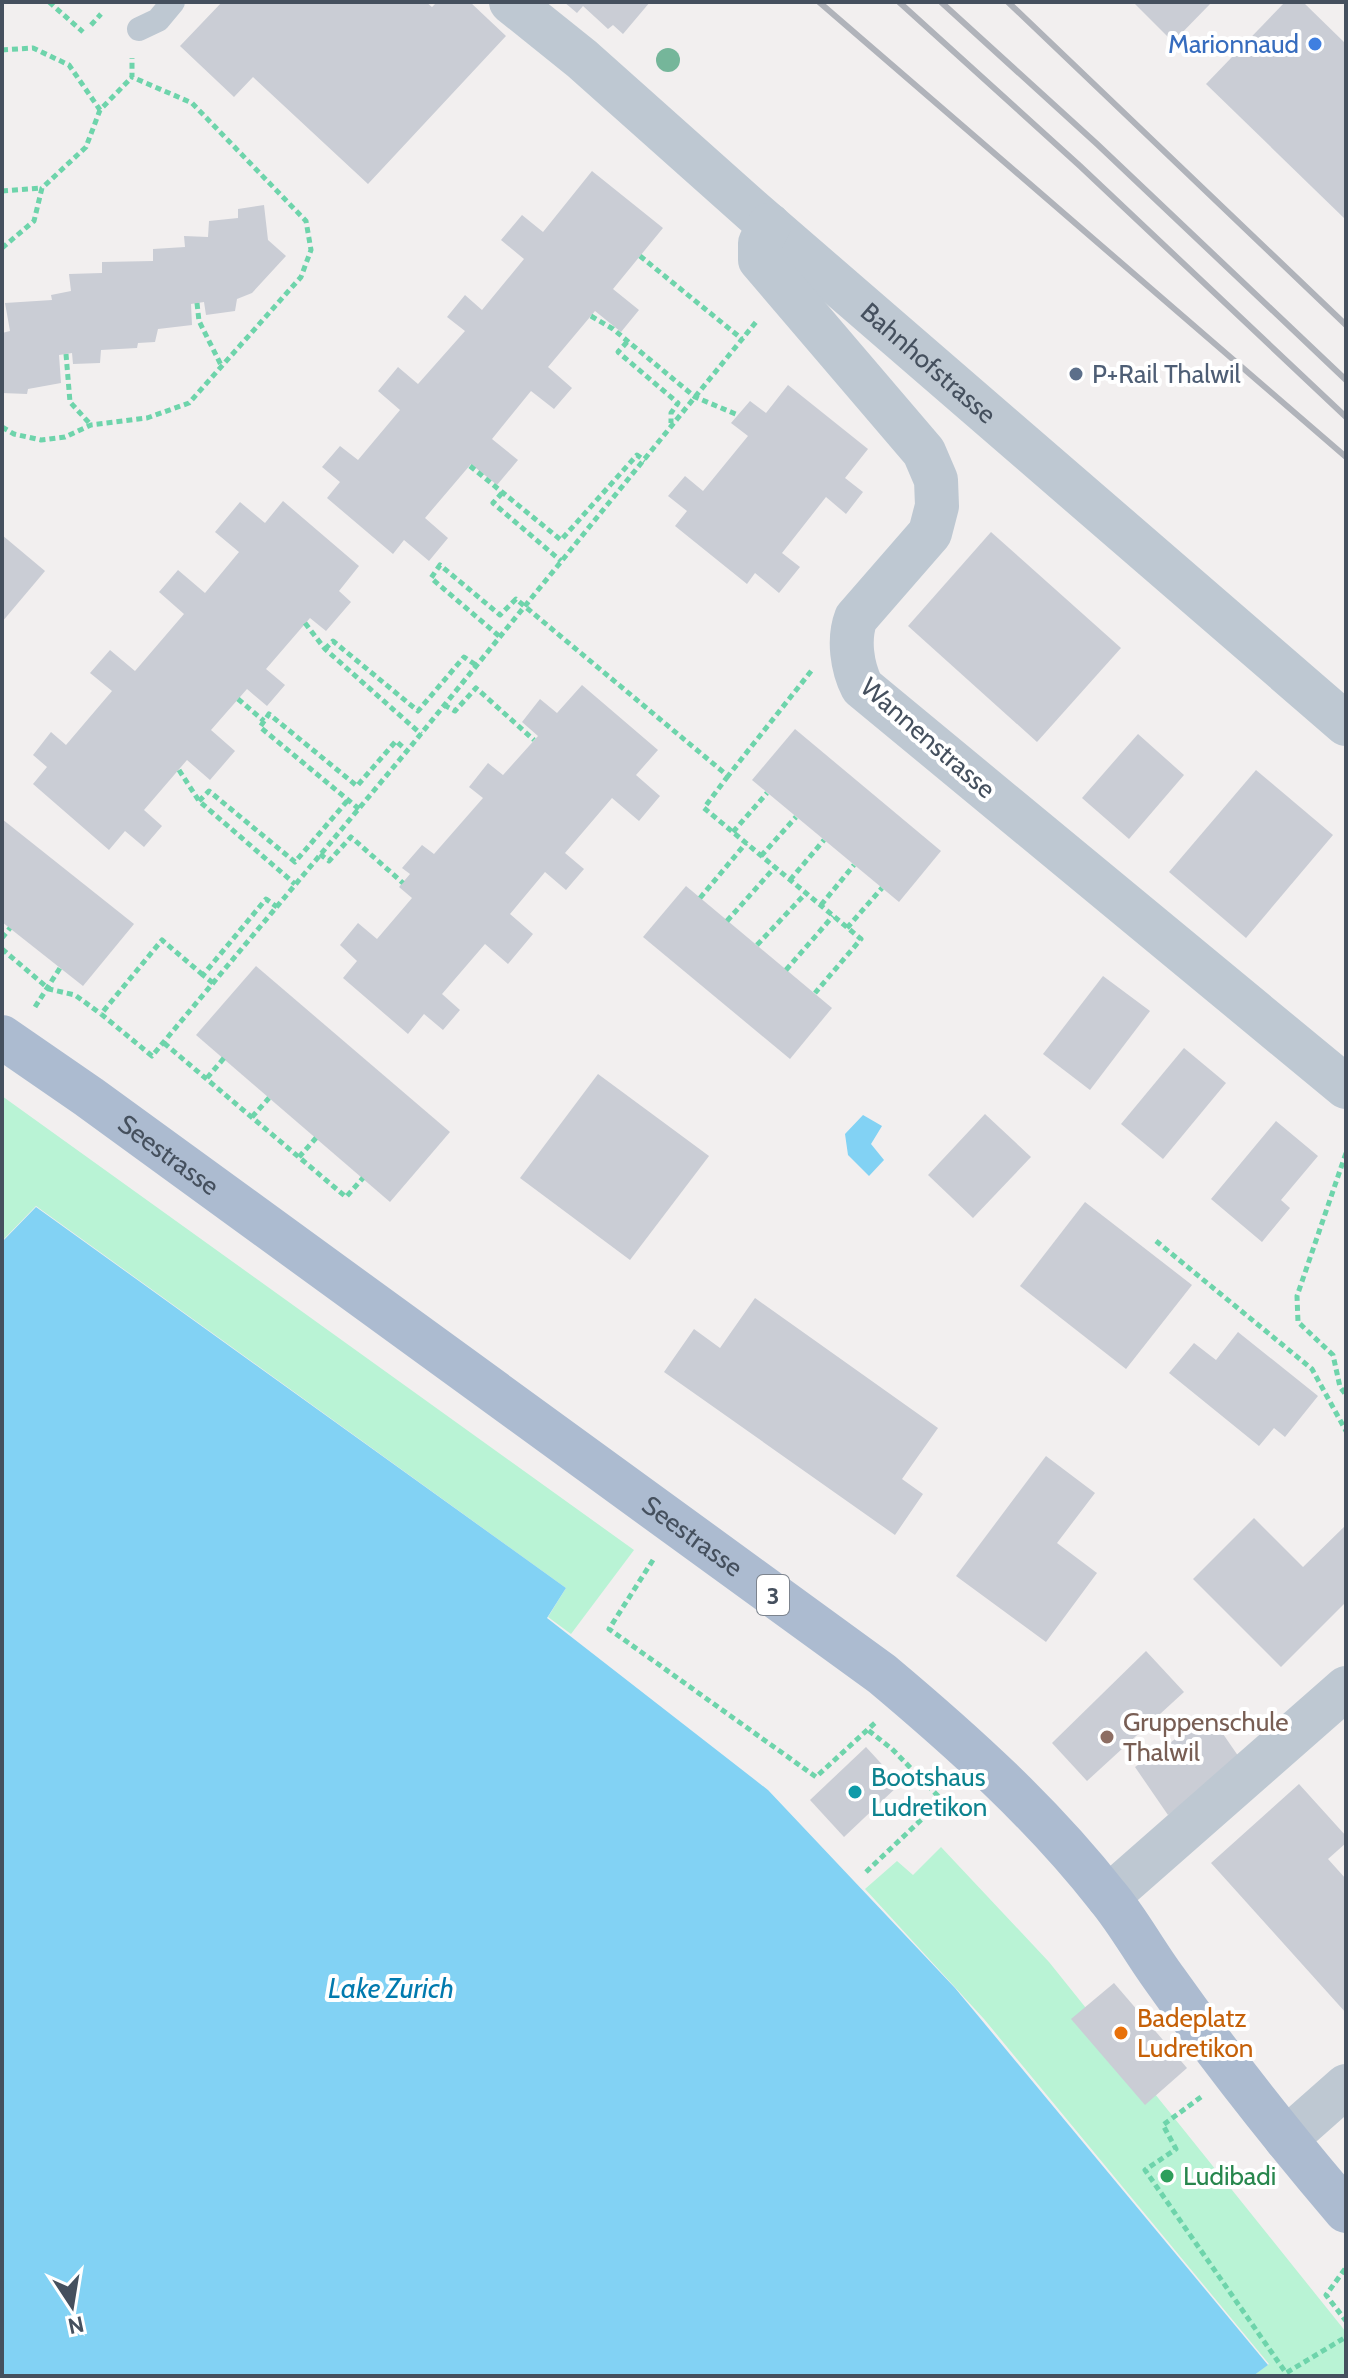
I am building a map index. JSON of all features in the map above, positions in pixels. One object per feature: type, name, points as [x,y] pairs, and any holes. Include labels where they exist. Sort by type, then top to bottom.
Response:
[{"type":"main road","name":"Seestrasse","points":[[18,1023],[89,1097],[882,1674],[962,1741],[1041,1820],[1108,1897],[1165,1981],[1286,2139],[1346,2211]]},
{"type":"street","name":"Bahnhofstrasse","points":[[511,2],[582,59],[769,225],[1346,724]]},
{"type":"street","name":"Wannenstrasse","points":[[769,225],[760,243],[760,260],[924,452],[936,480],[937,506],[930,533],[856,618],[851,632],[856,675],[862,687],[1346,1087]]},
{"type":"street","points":[[1108,1897],[1346,1688]]},
{"type":"street","points":[[1286,2139],[1346,2086]]},
{"type":"lane","points":[[139,29],[158,20],[173,2]]},
{"type":"path","points":[[49,2],[83,32]]},
{"type":"path","points":[[91,25],[101,14]]},
{"type":"path","points":[[2,248],[34,221],[42,188],[86,147],[100,110],[132,77],[132,58],[139,29]]},
{"type":"path","points":[[2,50],[33,48],[69,65],[100,110]]},
{"type":"path","points":[[2,427],[14,434],[41,440],[65,437],[91,425],[147,418],[189,403],[301,277],[311,250],[306,221],[192,103],[132,77]]},
{"type":"path","points":[[2,191],[42,188]]},
{"type":"path","points":[[640,256],[742,339]]},
{"type":"path","points":[[197,303],[199,321],[221,365]]},
{"type":"path","points":[[591,316],[695,397],[738,415]]},
{"type":"path","points":[[2,949],[49,989],[75,995],[152,1056],[421,734],[758,320]]},
{"type":"path","points":[[627,342],[618,352],[678,403],[671,413],[671,425]]},
{"type":"path","points":[[66,354],[70,402],[91,425]]},
{"type":"path","points":[[470,466],[561,540],[637,455],[645,461]]},
{"type":"path","points":[[502,493],[493,503],[561,561]]},
{"type":"path","points":[[499,636],[431,578],[440,565],[500,615],[516,599],[728,776]]},
{"type":"path","points":[[305,623],[325,649],[421,734]]},
{"type":"path","points":[[325,649],[333,641],[418,711],[464,657],[476,665]]},
{"type":"path","points":[[813,668],[704,808],[861,939],[815,993]]},
{"type":"path","points":[[444,705],[455,711],[476,688],[534,740]]},
{"type":"path","points":[[238,699],[264,721]]},
{"type":"path","points":[[359,809],[260,727],[269,714],[357,786],[396,741],[407,751]]},
{"type":"path","points":[[179,770],[199,801],[295,884]]},
{"type":"path","points":[[199,801],[209,791],[295,862],[348,800]]},
{"type":"path","points":[[733,832],[767,793]]},
{"type":"path","points":[[761,856],[796,817]]},
{"type":"path","points":[[320,854],[329,861],[351,837],[403,883]]},
{"type":"path","points":[[790,880],[824,840]]},
{"type":"path","points":[[700,898],[746,843]]},
{"type":"path","points":[[821,905],[854,865]]},
{"type":"path","points":[[727,921],[775,867]]},
{"type":"path","points":[[847,928],[882,888]]},
{"type":"path","points":[[757,945],[806,893]]},
{"type":"path","points":[[203,975],[266,899],[277,907]]},
{"type":"path","points":[[786,970],[833,916]]},
{"type":"path","points":[[2,938],[10,928]]},
{"type":"path","points":[[101,1014],[162,940],[213,983]]},
{"type":"path","points":[[18,1023],[49,989],[60,968]]},
{"type":"path","points":[[164,1043],[346,1197],[363,1178]]},
{"type":"path","points":[[207,1078],[224,1058]]},
{"type":"path","points":[[252,1117],[269,1098]]},
{"type":"path","points":[[299,1157],[316,1138]]},
{"type":"path","points":[[1346,1153],[1297,1296],[1298,1322],[1333,1355],[1340,1387],[1346,1395]]},
{"type":"path","points":[[1156,1241],[1312,1369],[1346,1431]]},
{"type":"path","points":[[658,1553],[609,1629],[816,1777],[882,1717]]},
{"type":"path","points":[[866,1872],[942,1800],[892,1749],[868,1730]]},
{"type":"path","points":[[1211,2089],[1163,2125],[1176,2149],[1145,2170],[1286,2373],[1346,2337]]},
{"type":"path","points":[[1345,2269],[1326,2295],[1346,2321]]},
{"type":"green space","points":[[2,1096],[634,1550],[571,1634],[548,1617],[566,1588],[36,1206],[2,1241]]},
{"type":"green space","name":"Ludibadi","points":[[941,1847],[1049,1962],[1346,2332],[1346,2376],[1253,2376],[1269,2364],[984,2019],[865,1889],[897,1861],[913,1875]]},
{"type":"water","points":[[863,1115],[882,1126],[871,1144],[884,1160],[869,1176],[848,1155],[845,1134]]},
{"type":"water","name":"Lake Zurich","points":[[36,1207],[566,1588],[547,1618],[768,1790],[955,1988],[1268,2365],[1253,2376],[2,2376],[2,1242]]},
{"type":"building","points":[[222,2],[426,2],[432,7],[437,2],[470,2],[506,36],[368,184],[253,77],[234,97],[180,46]]},
{"type":"building","points":[[564,2],[650,2],[623,34],[613,25],[608,29],[583,6],[577,13]]},
{"type":"building","points":[[1133,2],[1212,2],[1173,42]]},
{"type":"building","points":[[1285,2],[1303,2],[1346,44],[1346,220],[1206,84]]},
{"type":"building","points":[[592,171],[663,228],[613,289],[639,310],[621,332],[595,311],[548,367],[572,388],[554,409],[531,391],[492,439],[518,460],[497,485],[471,464],[425,518],[448,538],[429,561],[404,540],[393,554],[327,498],[340,482],[322,467],[340,446],[358,460],[400,410],[378,391],[398,367],[418,384],[465,331],[447,317],[465,295],[482,310],[524,259],[501,240],[522,215],[543,232]]},
{"type":"building","points":[[264,205],[268,240],[286,256],[252,293],[237,299],[235,311],[206,315],[204,302],[191,304],[192,325],[158,329],[155,342],[138,343],[137,348],[101,350],[100,363],[73,364],[72,353],[59,355],[61,383],[28,389],[27,394],[2,393],[2,333],[10,331],[5,303],[52,300],[51,295],[71,291],[69,274],[102,273],[102,262],[153,261],[153,249],[185,247],[184,236],[208,237],[209,221],[238,218],[238,209]]},
{"type":"building","points":[[788,385],[868,449],[845,478],[863,492],[846,514],[826,497],[782,553],[800,567],[779,593],[755,573],[747,584],[675,526],[687,511],[668,496],[685,476],[703,491],[748,436],[731,423],[750,401],[766,413]]},
{"type":"building","points":[[283,501],[359,566],[339,591],[351,602],[326,631],[310,618],[266,669],[285,685],[267,706],[247,689],[211,730],[235,751],[210,780],[187,760],[144,810],[162,826],[144,847],[125,831],[109,850],[33,784],[47,767],[33,755],[51,732],[66,745],[112,691],[90,673],[110,650],[135,671],[184,614],[159,592],[178,570],[205,593],[239,552],[215,532],[240,502],[265,523]]},
{"type":"building","points":[[991,532],[1121,648],[1037,742],[908,626]]},
{"type":"building","points":[[2,535],[45,571],[2,622]]},
{"type":"building","points":[[582,685],[658,750],[636,775],[660,796],[639,821],[612,798],[565,853],[584,869],[566,890],[545,872],[510,914],[533,934],[508,964],[485,944],[442,994],[460,1010],[443,1030],[424,1014],[408,1034],[343,978],[357,961],[340,945],[358,923],[377,939],[412,898],[399,887],[410,874],[402,868],[422,845],[434,854],[483,798],[469,787],[488,763],[503,775],[538,736],[522,722],[540,699],[557,713]]},
{"type":"building","points":[[795,729],[941,851],[899,902],[752,780]]},
{"type":"building","points":[[1138,734],[1184,775],[1129,839],[1082,798]]},
{"type":"building","points":[[1256,770],[1333,835],[1246,938],[1169,872]]},
{"type":"building","points":[[2,819],[134,924],[83,986],[2,922]]},
{"type":"building","points":[[686,886],[832,1008],[790,1059],[643,937]]},
{"type":"building","points":[[256,966],[450,1132],[390,1202],[196,1035]]},
{"type":"building","points":[[1103,976],[1150,1011],[1090,1090],[1043,1054]]},
{"type":"building","points":[[1184,1048],[1226,1083],[1163,1159],[1121,1124]]},
{"type":"building","points":[[598,1074],[709,1156],[630,1260],[520,1178]]},
{"type":"building","points":[[985,1114],[1031,1157],[973,1218],[928,1175]]},
{"type":"building","points":[[1276,1121],[1318,1156],[1281,1200],[1290,1208],[1262,1242],[1211,1199]]},
{"type":"building","points":[[1085,1202],[1192,1285],[1126,1369],[1020,1286]]},
{"type":"building","points":[[755,1298],[938,1428],[902,1479],[923,1494],[895,1535],[664,1372],[694,1329],[720,1348]]},
{"type":"building","points":[[1238,1332],[1318,1396],[1285,1437],[1274,1428],[1259,1446],[1169,1373],[1194,1343],[1216,1360]]},
{"type":"building","points":[[1046,1456],[1095,1493],[1057,1543],[1097,1573],[1046,1642],[956,1576]]},
{"type":"building","points":[[1254,1518],[1303,1567],[1346,1525],[1346,1602],[1281,1667],[1193,1579]]},
{"type":"building","points":[[1146,1651],[1184,1692],[1087,1781],[1052,1743]]},
{"type":"building","points":[[1210,1715],[1243,1763],[1168,1815],[1135,1767]]},
{"type":"building","name":"Bootshaus Ludretikon","points":[[866,1747],[900,1784],[844,1837],[810,1800]]},
{"type":"building","points":[[1299,1784],[1346,1836],[1346,1843],[1328,1859],[1346,1879],[1346,2013],[1211,1863]]},
{"type":"building","points":[[1114,1983],[1187,2068],[1145,2105],[1071,2019]]},
{"type":"railway","points":[[819,2],[1346,457]]},
{"type":"railway","points":[[899,2],[1080,166],[1346,417]]},
{"type":"railway","points":[[941,2],[1097,144],[1346,380]]},
{"type":"railway","points":[[1008,2],[1346,325]]},
{"type":"place","name":"Marionnaud","points":[[1315,44]]},
{"type":"place","name":"P+Rail Thalwil","points":[[1076,374]]},
{"type":"place","name":"Gruppenschule Thalwil","points":[[1107,1737]]},
{"type":"place","name":"Bootshaus Ludretikon","points":[[855,1792]]},
{"type":"place","name":"Badeplatz Ludretikon","points":[[1121,2033]]},
{"type":"place","name":"Ludibadi","points":[[1167,2176]]}]
